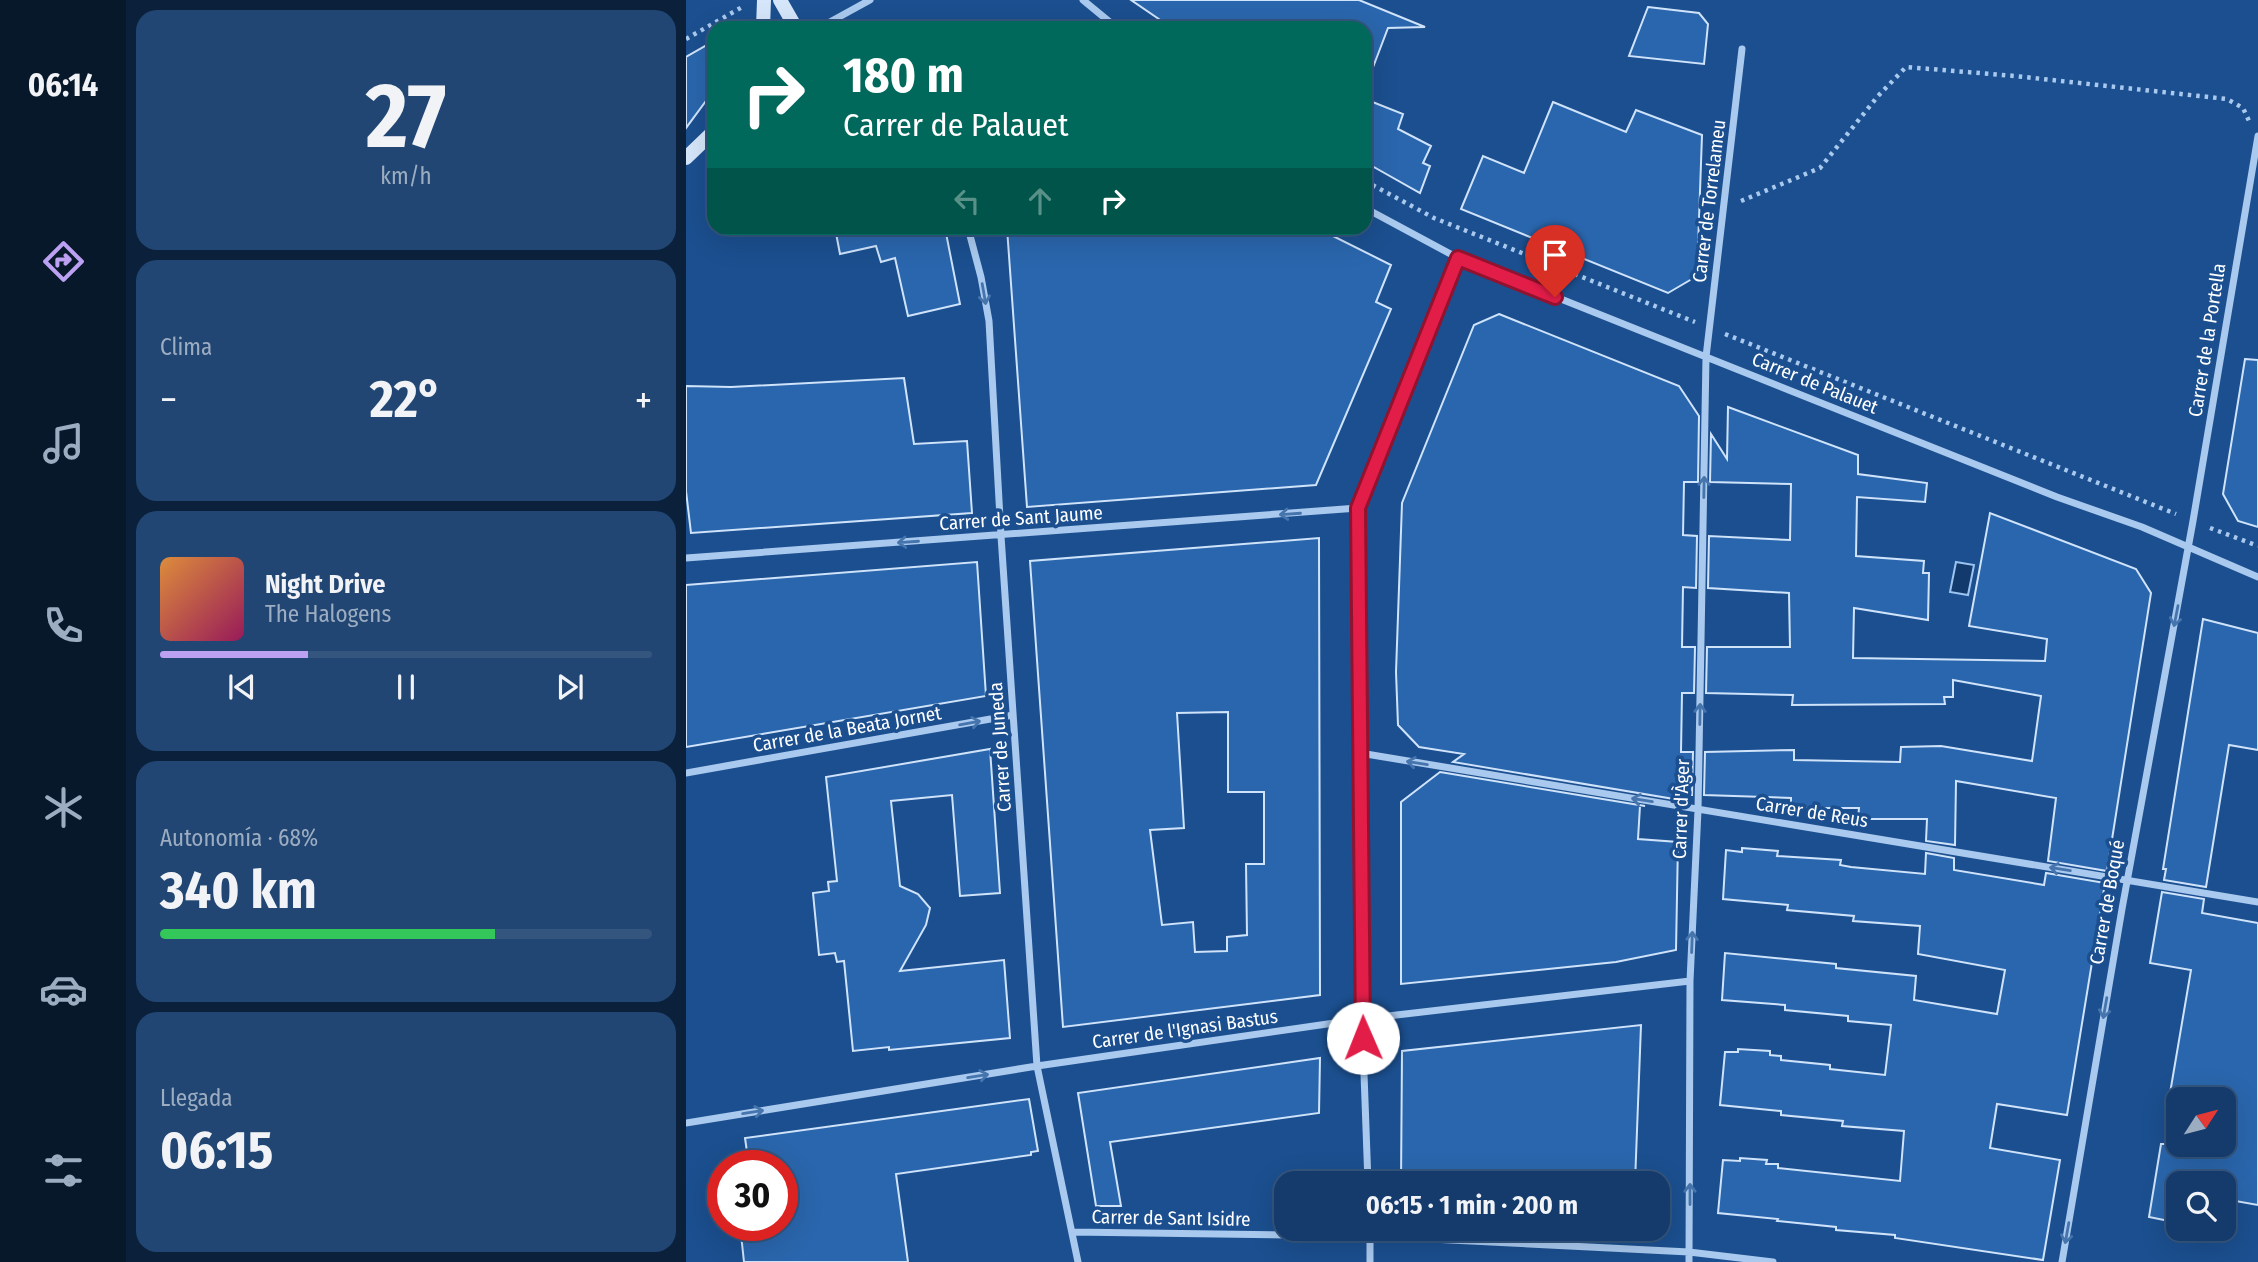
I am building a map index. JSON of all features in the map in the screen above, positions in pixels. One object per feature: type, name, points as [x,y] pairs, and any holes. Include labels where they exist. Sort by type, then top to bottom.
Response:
[{"type":"main road","points":[[763,21],[764,0]]},
{"type":"main road","points":[[780,0],[792,21]]},
{"type":"main road","points":[[686,158],[707,138]]},
{"type":"street","points":[[832,21],[870,0]]},
{"type":"street","points":[[1083,0],[1108,21]]},
{"type":"street","name":"Carrer de Torrelameu","points":[[1706,357],[1742,49]]},
{"type":"street","name":"Carrer de la Portella","points":[[2188,548],[2258,136]]},
{"type":"street","name":"Carrer de Palauet","points":[[1372,212],[1458,258],[2057,497],[2142,527],[2258,577]]},
{"type":"street","name":"Carrer de Juneda","points":[[970,235],[989,321],[1037,1066],[1078,1262]]},
{"type":"street","points":[[1368,1171],[1363,1019],[1358,508],[1458,258]]},
{"type":"street","name":"Carrer d'Àger","points":[[1689,1262],[1690,981],[1698,810],[1706,357]]},
{"type":"street","name":"Carrer de Sant Jaume","points":[[686,558],[1358,508]]},
{"type":"street","name":"Carrer de Boqué","points":[[2062,1262],[2127,880],[2188,548]]},
{"type":"street","name":"Carrer de la Beata Jornet","points":[[686,773],[1013,715]]},
{"type":"street","name":"Carrer de Reus","points":[[1360,753],[2258,902]]},
{"type":"street","name":"Carrer de l'Ignasi Bastus","points":[[686,1123],[1037,1066],[1363,1019],[1690,981]]},
{"type":"street","name":"Carrer de Sant Isidre","points":[[1072,1232],[1274,1232]]},
{"type":"street","points":[[1370,1241],[1370,1262]]},
{"type":"street","name":"Carrer de Sant Isidre","points":[[1514,1241],[1689,1252],[1773,1262]]},
{"type":"path","points":[[716,21],[754,0]]},
{"type":"path","points":[[686,38],[707,26]]},
{"type":"path","points":[[1724,208],[1820,168],[1878,96],[1906,67],[2227,99],[2243,108],[2258,136]]},
{"type":"path","points":[[1372,185],[1434,218],[2258,546]]},
{"type":"water","points":[[1956,562],[1974,565],[1968,595],[1950,592]]},
{"type":"building","points":[[1131,0],[1359,0],[1425,27],[1388,28],[1372,70],[1372,21],[1162,21]]},
{"type":"building","points":[[1648,7],[1699,13],[1708,24],[1704,64],[1629,56]]},
{"type":"building","points":[[707,45],[707,100],[686,128],[686,57]]},
{"type":"building","points":[[1372,102],[1403,114],[1398,129],[1431,146],[1423,163],[1430,166],[1420,193],[1372,166]]},
{"type":"building","points":[[1553,102],[1626,132],[1636,110],[1702,135],[1697,276],[1668,293],[1461,209],[1483,156],[1524,173]]},
{"type":"building","points":[[836,235],[946,235],[960,304],[908,316],[895,258],[881,262],[876,246],[840,254]]},
{"type":"building","points":[[1008,235],[1331,235],[1391,265],[1376,302],[1391,309],[1316,485],[1027,507]]},
{"type":"building","points":[[1499,314],[1679,386],[1699,416],[1698,482],[1684,482],[1683,535],[1697,536],[1696,588],[1683,587],[1682,647],[1695,647],[1694,693],[1682,693],[1681,752],[1693,752],[1692,795],[1680,795],[1680,800],[1453,762],[1464,754],[1419,747],[1398,725],[1396,672],[1402,503],[1474,325]]},
{"type":"building","points":[[2245,359],[2258,360],[2258,527],[2238,521],[2223,494]]},
{"type":"building","points":[[904,378],[914,444],[967,441],[972,513],[691,533],[686,491],[686,386],[731,387]]},
{"type":"building","points":[[1728,407],[1858,455],[1858,474],[1927,483],[1925,502],[1857,497],[1856,556],[1924,561],[1923,573],[1929,573],[1928,620],[1854,608],[1853,658],[2045,661],[2047,639],[1969,626],[1990,513],[2136,569],[2151,593],[2107,871],[2048,861],[2056,798],[1956,781],[1955,845],[1926,841],[1927,819],[1858,819],[1859,808],[1791,808],[1791,798],[1704,795],[1705,752],[1794,750],[1794,760],[1900,762],[1901,747],[1941,746],[2032,761],[2041,696],[1953,680],[1953,697],[1944,697],[1945,704],[1792,705],[1793,695],[1706,693],[1707,647],[1790,647],[1789,593],[1708,588],[1709,536],[1790,540],[1791,484],[1710,482],[1711,434],[1727,459]]},
{"type":"building","points":[[1319,538],[1320,995],[1063,1027],[1030,561]],"holes":[[[1228,712],[1228,792],[1264,792],[1264,864],[1246,864],[1247,935],[1227,937],[1227,951],[1195,952],[1193,922],[1162,925],[1150,830],[1184,828],[1177,713]]]},
{"type":"building","points":[[977,562],[986,696],[686,747],[686,585]]},
{"type":"building","points":[[2203,619],[2258,633],[2258,750],[2229,745],[2206,887],[2164,880],[2166,869],[2163,869]]},
{"type":"building","points":[[990,749],[1000,893],[960,896],[952,795],[891,801],[900,886],[918,894],[930,908],[926,925],[900,971],[1004,960],[1010,1038],[853,1051],[844,961],[837,962],[835,953],[819,955],[813,893],[829,891],[828,882],[837,881],[826,777]]},
{"type":"building","points":[[1440,772],[1645,806],[1640,806],[1638,839],[1678,842],[1676,950],[1616,962],[1401,984],[1401,802]]},
{"type":"building","points":[[1742,848],[1778,851],[1777,856],[1841,860],[1840,865],[1851,867],[1925,874],[1926,853],[1954,858],[1954,870],[2044,885],[2046,873],[2105,883],[2067,1115],[1997,1104],[1990,1148],[2060,1160],[2043,1260],[1895,1238],[1895,1235],[1836,1230],[1836,1227],[1718,1213],[1723,1160],[1767,1160],[1766,1164],[1778,1164],[1778,1168],[1900,1181],[1904,1131],[1842,1126],[1843,1121],[1720,1105],[1725,1052],[1738,1052],[1738,1049],[1770,1051],[1770,1055],[1781,1056],[1781,1060],[1885,1075],[1891,1025],[1848,1021],[1848,1016],[1785,1010],[1785,1005],[1722,1000],[1725,953],[1836,964],[1836,968],[1916,976],[1914,1000],[1997,1014],[2005,970],[1918,954],[1920,926],[1853,921],[1854,916],[1787,910],[1788,905],[1723,899],[1726,850],[1742,852]]},
{"type":"building","points":[[2162,892],[2204,899],[2202,913],[2258,923],[2258,1205],[2236,1201],[2236,1171],[2166,1171],[2166,1220],[2149,1217],[2161,1144],[2166,1144],[2166,1157],[2236,1157],[2236,1087],[2171,1087],[2191,970],[2150,963]]},
{"type":"building","points":[[1641,1025],[1635,1171],[1401,1171],[1402,1051]]},
{"type":"building","points":[[1320,1058],[1319,1113],[1110,1142],[1121,1206],[1096,1206],[1078,1093]]},
{"type":"building","points":[[1029,1099],[1038,1151],[1031,1152],[1031,1155],[896,1174],[908,1262],[744,1262],[742,1241],[798,1241],[798,1150],[747,1150],[745,1138]]},
{"type":"route","points":[[1363,1038],[1358,508],[1458,258],[1555,297]]}]
